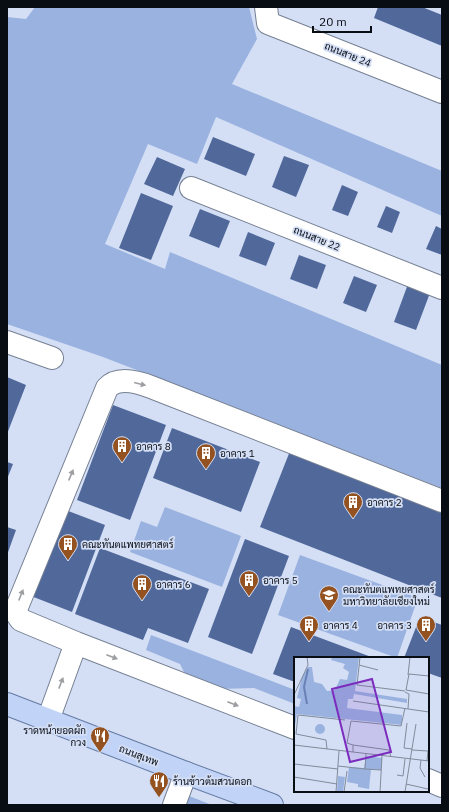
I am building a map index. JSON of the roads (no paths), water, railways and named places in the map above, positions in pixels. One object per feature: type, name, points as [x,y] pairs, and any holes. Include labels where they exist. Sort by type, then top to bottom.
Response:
[{"type":"main road","name":"ถนนสุเทพ","points":[[7,704],[272,805]]},
{"type":"street","name":"ถนนสาย 24","points":[[266,7],[268,22],[442,92]]},
{"type":"street","name":"ถนนสาย 22","points":[[191,188],[442,288]]},
{"type":"street","points":[[7,342],[52,358]]},
{"type":"street","points":[[294,728],[23,622],[18,617],[16,613],[17,606],[107,388],[110,384],[115,382],[132,382],[151,387],[442,501]]},
{"type":"street","points":[[48,720],[76,643]]},
{"type":"street","points":[[174,805],[186,773]]},
{"type":"street","points":[[429,780],[442,786]]},
{"type":"place","name":"อาคาร 8","points":[[122,463]]},
{"type":"place","name":"อาคาร 1","points":[[206,470]]},
{"type":"place","name":"อาคาร 2","points":[[353,519]]},
{"type":"place","name":"คณะทันตแพทยศาสตร์","points":[[68,561]]},
{"type":"place","name":"อาคาร 5","points":[[249,597]]},
{"type":"place","name":"อาคาร 6","points":[[142,601]]},
{"type":"place","name":"คณะทันตแพทยศาสตร์ มหาวิทยาลัยเชียงใหม่","points":[[329,612]]},
{"type":"place","name":"อาคาร 4","points":[[309,642]]},
{"type":"place","name":"อาคาร 3","points":[[426,642]]},
{"type":"place","name":"ราดหน้ายอดผัก กวง","points":[[100,753]]},
{"type":"place","name":"ร้านข้าวต้มสวนดอก","points":[[159,798]]}]
